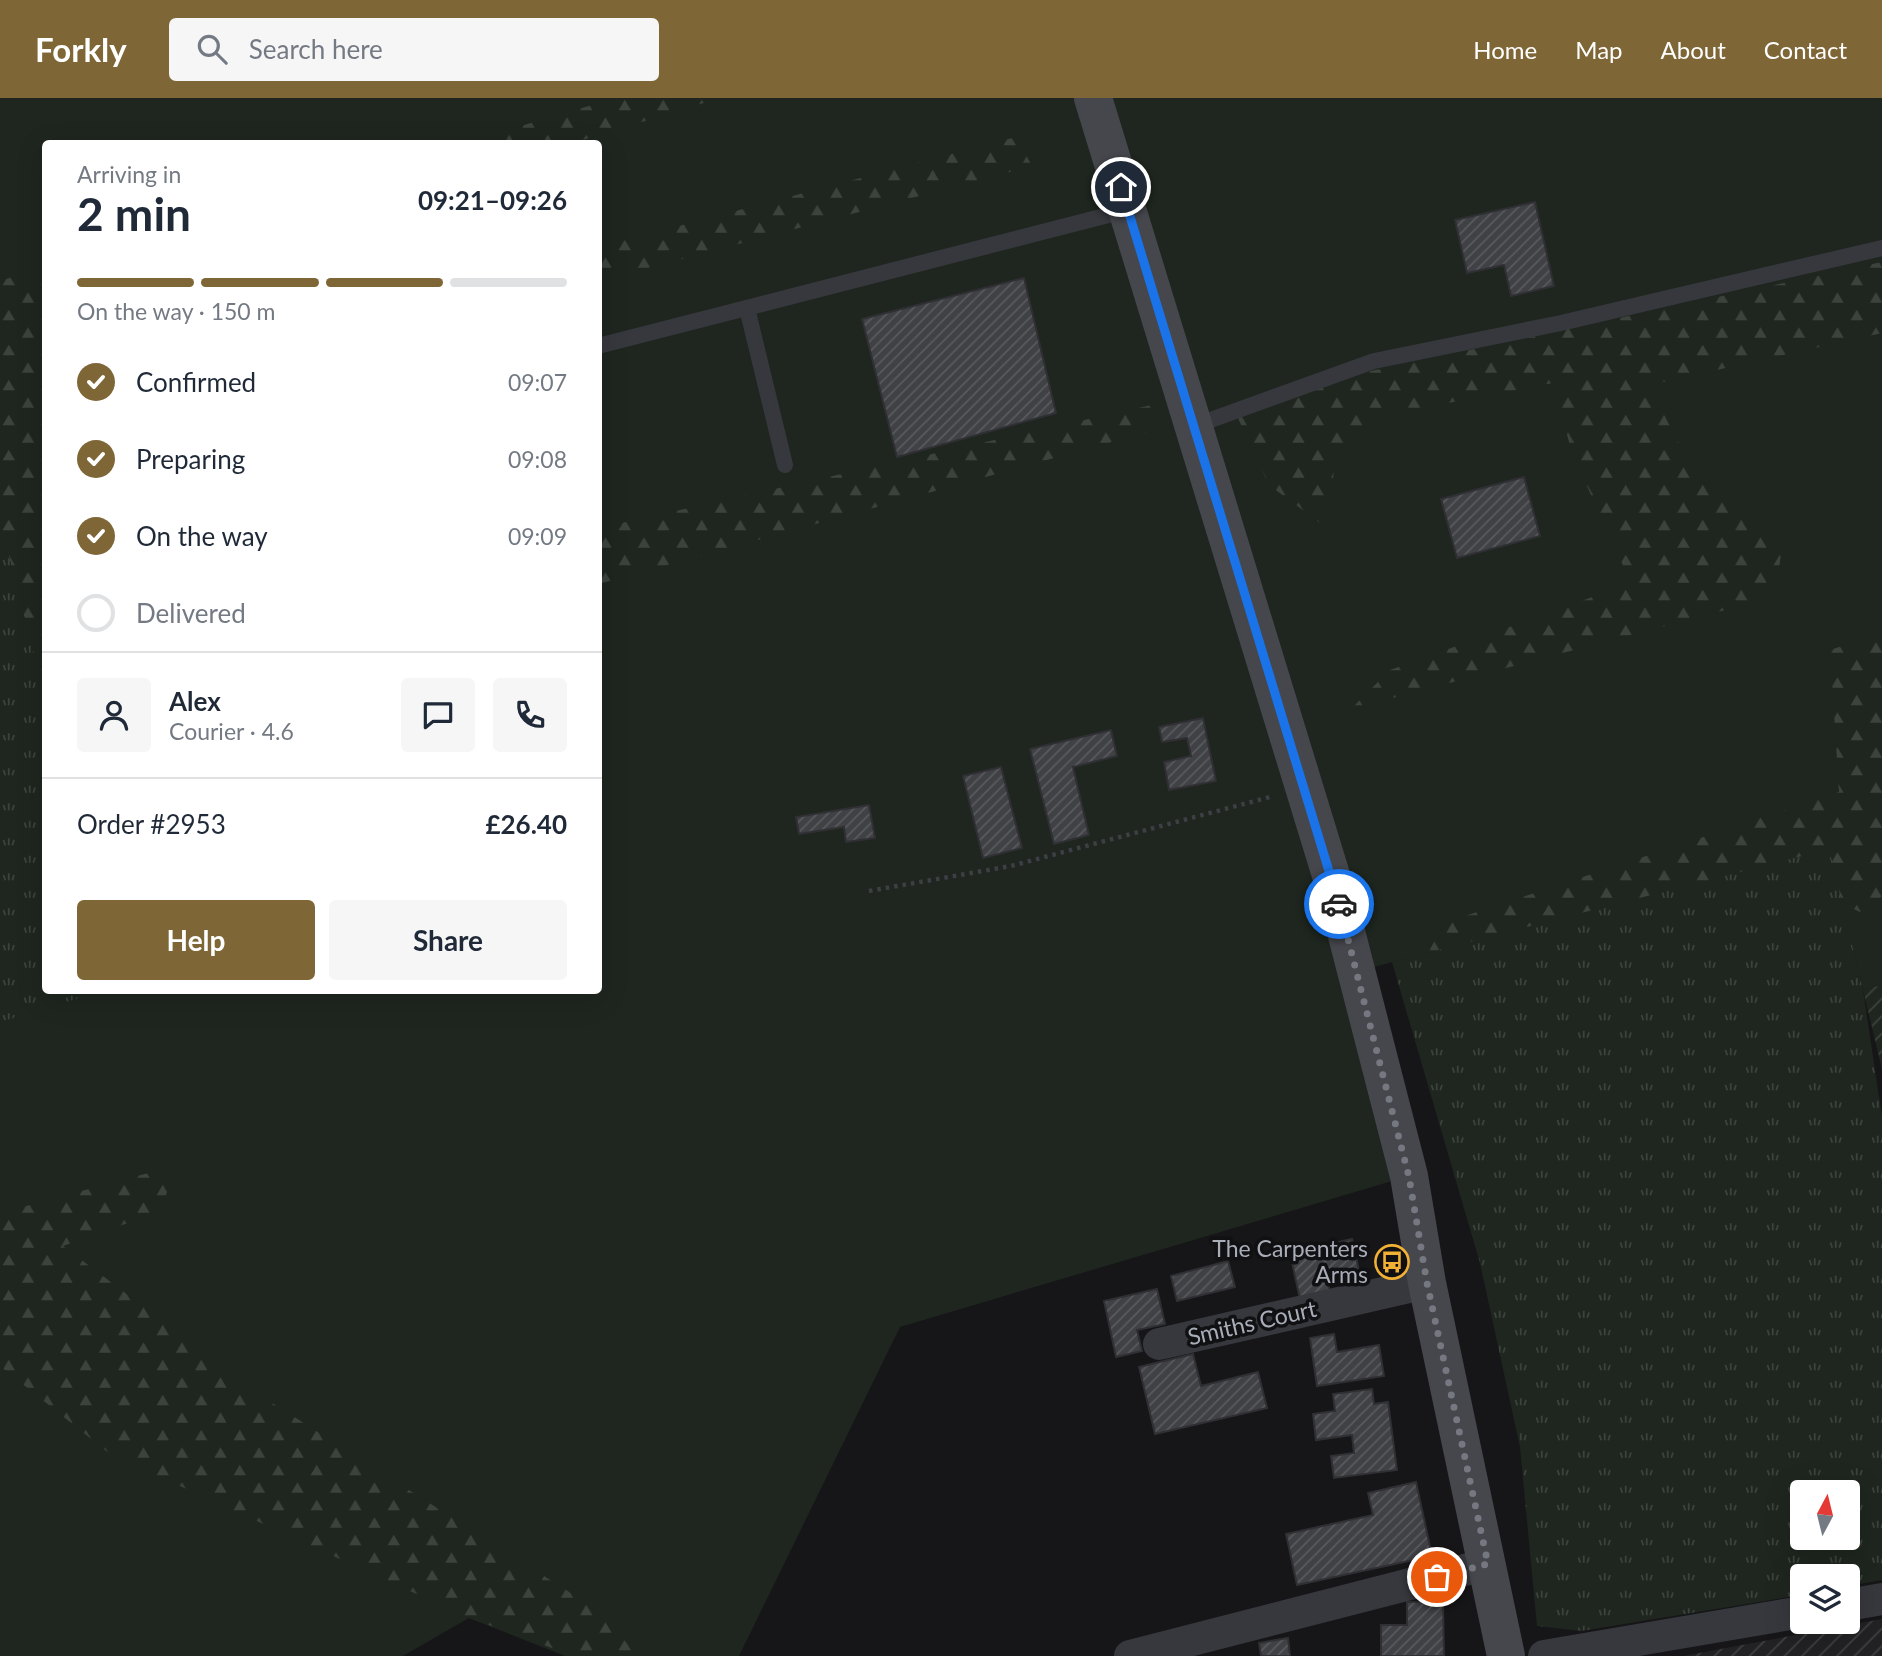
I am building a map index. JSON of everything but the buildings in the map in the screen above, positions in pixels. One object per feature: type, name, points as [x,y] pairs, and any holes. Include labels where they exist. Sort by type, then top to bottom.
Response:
[{"type":"main road","points":[[1093,98],[1341,909],[1409,1177],[1427,1283],[1506,1656]]},
{"type":"street","name":"Smiths Court","points":[[1159,1344],[1427,1283]]},
{"type":"street","points":[[1130,1656],[1488,1564]]},
{"type":"street","points":[[1860,1603],[1882,1599]]},
{"type":"street","points":[[1544,1656],[1790,1614]]},
{"type":"lane","points":[[602,345],[1128,210]]},
{"type":"lane","points":[[1194,426],[1374,361],[1561,323],[1882,248]]},
{"type":"lane","points":[[747,307],[785,465]]},
{"type":"path","points":[[869,891],[1011,866],[1304,788]]},
{"type":"shaded area","points":[[1882,1619],[1882,1656],[1683,1656],[1801,1634],[1860,1634],[1860,1623]]},
{"type":"green space","points":[[0,98],[1882,98],[1882,985],[1863,990],[1828,849],[1358,971],[1409,1176],[900,1327],[739,1656],[565,1656],[469,1618],[403,1656],[0,1656]]},
{"type":"green space","points":[[616,98],[720,98],[583,140],[473,140]]},
{"type":"green space","points":[[1016,137],[1032,166],[602,280],[602,246]]},
{"type":"green space","points":[[1882,262],[1882,333],[1650,385],[1677,441],[1741,504],[1781,554],[1775,597],[1351,709],[1390,670],[1631,583],[1572,453],[1553,383],[1374,417],[1335,463],[1327,528],[1269,485],[1230,401]]},
{"type":"green space","points":[[42,268],[42,686],[0,521],[0,281]]},
{"type":"green space","points":[[1156,404],[1148,432],[602,583],[602,527]]},
{"type":"green space","points":[[0,521],[42,686],[42,994],[92,994],[0,1022]]},
{"type":"green space","points":[[1882,633],[1882,896],[1860,912],[1814,890],[1424,961],[1444,923],[1839,792],[1830,650]]},
{"type":"green space","points":[[1829,849],[1863,990],[1882,1117],[1882,1580],[1860,1584],[1860,1564],[1790,1564],[1790,1597],[1581,1631],[1537,1626],[1520,1447],[1480,1263],[1392,962]]},
{"type":"green space","points":[[1882,985],[1882,1069],[1863,990]]},
{"type":"green space","points":[[178,1165],[159,1212],[63,1246],[266,1399],[599,1611],[638,1656],[574,1656],[469,1618],[110,1454],[0,1366],[0,1213]]},
{"type":"way so far","points":[[1339,904],[1409,1177],[1427,1283],[1488,1564],[1437,1577]]},
{"type":"place","name":"The Carpenters Arms","points":[[1392,1262]]},
{"type":"route","points":[[1121,187],[1339,904]]}]
